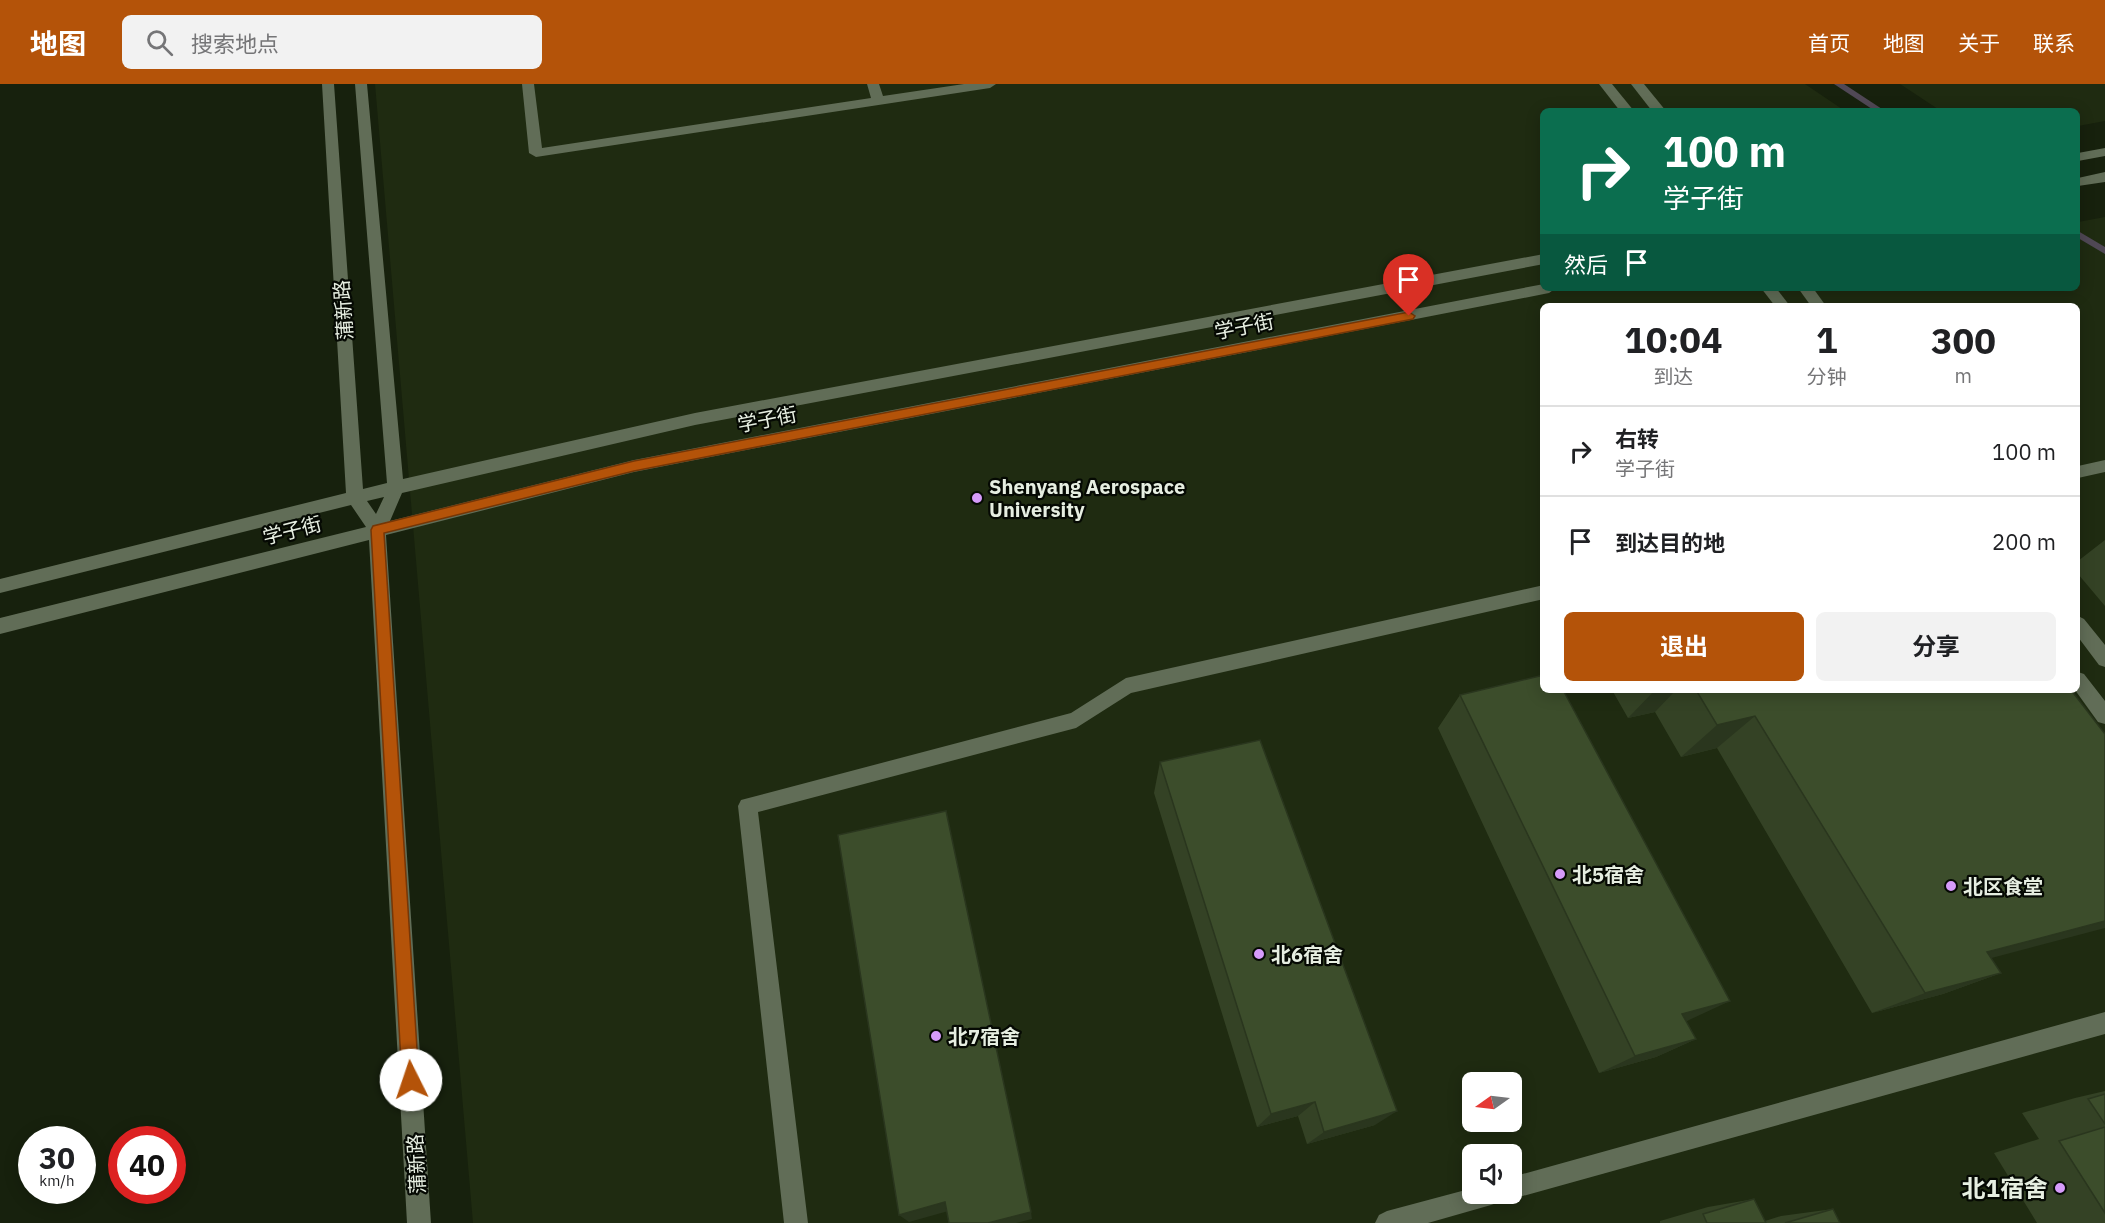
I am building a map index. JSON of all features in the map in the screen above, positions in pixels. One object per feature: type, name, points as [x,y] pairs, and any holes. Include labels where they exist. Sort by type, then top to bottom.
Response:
[{"type":"street","name":"蒲新路","points":[[328,84],[355,497],[377,530]]},
{"type":"street","name":"蒲新路","points":[[361,84],[396,488],[377,530],[419,1223]]},
{"type":"street","points":[[528,84],[536,153],[990,84]]},
{"type":"street","points":[[873,84],[878,101]]},
{"type":"street","points":[[1605,84],[1625,108]]},
{"type":"street","points":[[1637,84],[1657,108]]},
{"type":"street","points":[[2080,157],[2105,152]]},
{"type":"street","points":[[2080,182],[2105,177]]},
{"type":"street","name":"学子街","points":[[0,586],[355,497],[694,419],[1540,260]]},
{"type":"street","name":"学子街","points":[[0,626],[634,466],[1540,290]]},
{"type":"street","points":[[1770,291],[1780,303]]},
{"type":"street","points":[[1806,291],[1816,303]]},
{"type":"street","points":[[2080,472],[2105,466]]},
{"type":"street","points":[[796,1223],[748,806],[1076,720],[1126,686],[1540,593]]},
{"type":"street","points":[[2080,627],[2105,659]]},
{"type":"street","points":[[2080,683],[2105,716]]},
{"type":"street","points":[[1522,1185],[2105,1023]]},
{"type":"street","points":[[1387,1223],[1462,1202]]},
{"type":"shaded area","name":"Shenyang Aerospace University","points":[[375,84],[1805,84],[1841,108],[1540,108],[1540,291],[2080,291],[2080,222],[2105,217],[2105,1223],[473,1223]]},
{"type":"shaded area","points":[[1900,84],[2105,84],[2105,121],[2080,126],[2080,108],[1936,108]]},
{"type":"building","points":[[1540,676],[1540,693],[1565,693],[1730,1001],[1682,1014],[1696,1039],[1635,1056],[1460,695]]},
{"type":"building","name":"北区食堂","points":[[1698,693],[2073,693],[2105,734],[2105,921],[1987,952],[2001,973],[1925,993],[1755,716],[1717,725]]},
{"type":"building","name":"北6宿舍","points":[[1260,740],[1397,1111],[1324,1132],[1315,1102],[1271,1114],[1160,762]]},
{"type":"building","name":"北7宿舍","points":[[946,811],[1031,1212],[988,1223],[949,1223],[945,1202],[899,1215],[838,835]]},
{"type":"building","points":[[2105,1094],[2105,1124],[2088,1099]]},
{"type":"building","points":[[2105,1127],[2105,1213],[2059,1141]]},
{"type":"building","points":[[1754,1199],[1766,1223],[1707,1223],[1703,1214]]},
{"type":"building","points":[[1833,1209],[1840,1223],[1785,1223]]},
{"type":"waterway","points":[[1838,84],[1876,108]]},
{"type":"waterway","points":[[2080,235],[2105,251]]},
{"type":"place","name":"Shenyang Aerospace University","points":[[977,498]]},
{"type":"place","name":"北5宿舍","points":[[1560,874]]},
{"type":"place","name":"北区食堂","points":[[1951,886]]},
{"type":"place","name":"北6宿舍","points":[[1259,954]]},
{"type":"place","name":"北7宿舍","points":[[936,1036]]},
{"type":"place","name":"北1宿舍","points":[[2060,1188]]},
{"type":"route","points":[[411,1080],[377,530],[634,466],[1409,316]]}]
